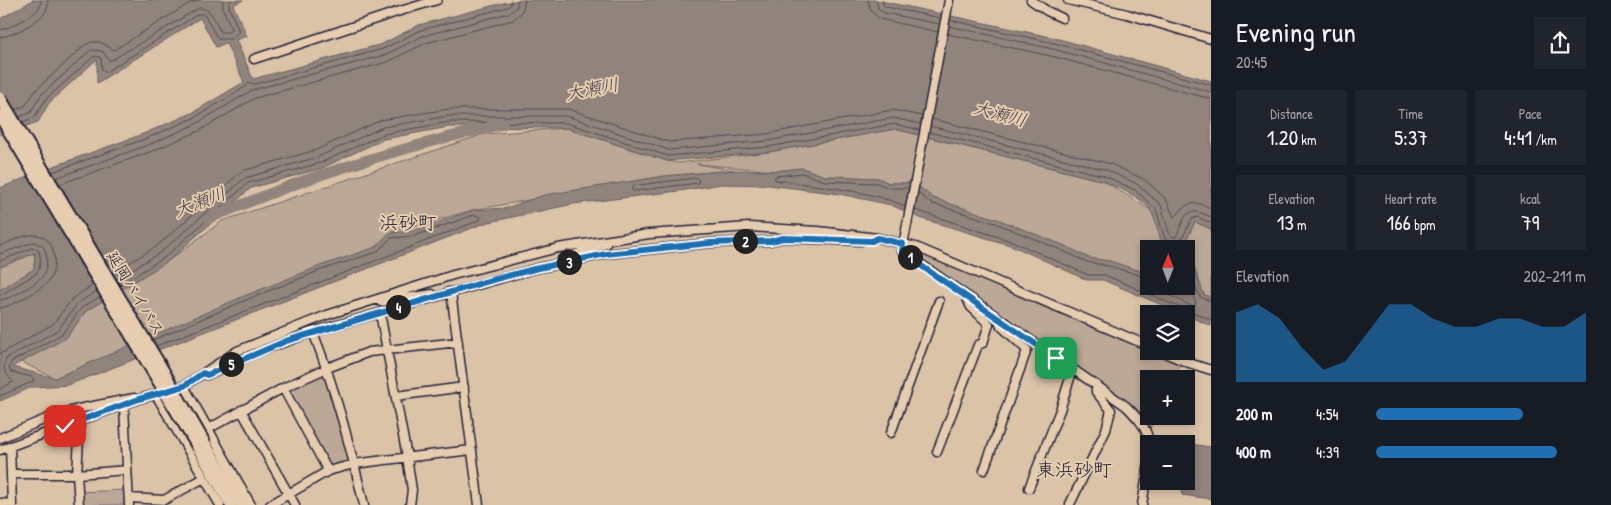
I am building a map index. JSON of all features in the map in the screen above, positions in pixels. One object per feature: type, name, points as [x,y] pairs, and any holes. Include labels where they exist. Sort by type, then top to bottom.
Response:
[{"type":"highway","name":"延岡バイパス","points":[[0,98],[158,362],[231,505]]},
{"type":"highway","name":"延岡バイパス","points":[[0,116],[201,445],[242,505]]},
{"type":"street","points":[[254,59],[437,0]]},
{"type":"street","points":[[949,0],[902,251],[1126,406],[1137,417],[1148,435]]},
{"type":"street","points":[[1031,0],[1062,18]]},
{"type":"street","points":[[1068,0],[1127,14],[1211,38]]},
{"type":"street","points":[[0,450],[184,386],[237,351],[327,315],[453,275],[520,257],[610,239],[690,230],[750,227],[788,228],[903,241],[1140,342]]},
{"type":"street","points":[[203,373],[207,375],[260,351],[313,332],[380,312],[492,280],[606,254],[710,243],[771,241],[783,238],[872,241],[878,238]]},
{"type":"street","points":[[550,266],[554,262],[607,243],[610,239]]},
{"type":"street","points":[[375,300],[382,302],[446,291],[451,292]]},
{"type":"street","points":[[451,292],[479,505]]},
{"type":"street","points":[[937,452],[978,345],[983,343],[989,324],[971,307],[966,297]]},
{"type":"street","points":[[891,434],[939,301]]},
{"type":"street","points":[[380,312],[407,457],[412,490],[410,505]]},
{"type":"street","points":[[984,470],[1028,350],[1001,326],[998,318]]},
{"type":"street","points":[[313,332],[327,368],[364,505]]},
{"type":"street","points":[[208,429],[283,388],[369,352],[458,342]]},
{"type":"street","points":[[1029,488],[1060,410],[1070,378],[1056,358]]},
{"type":"street","points":[[1182,360],[1211,370]]},
{"type":"street","points":[[1071,505],[1106,430],[1111,410],[1096,392],[1096,385]]},
{"type":"street","points":[[184,386],[251,505]]},
{"type":"street","points":[[283,388],[328,472]]},
{"type":"street","points":[[396,396],[464,388]]},
{"type":"street","points":[[0,438],[53,416],[78,409],[156,395]]},
{"type":"street","points":[[156,395],[220,505]]},
{"type":"street","points":[[124,406],[129,502],[164,500],[204,478]]},
{"type":"street","points":[[241,410],[296,505]]},
{"type":"street","points":[[79,505],[77,474],[80,421]]},
{"type":"street","points":[[0,504],[12,504],[10,446]]},
{"type":"street","points":[[270,505],[328,472],[354,464],[472,450]]},
{"type":"street","points":[[11,474],[77,474],[127,470]]},
{"type":"street","points":[[1138,505],[1142,490]]},
{"type":"street","points":[[1142,505],[1144,490]]},
{"type":"shaded area","points":[[567,128],[678,163],[769,152],[895,129],[1104,181],[1152,211],[1163,240],[1140,240],[1140,271],[1089,258],[1063,245],[933,198],[914,183],[889,183],[878,178],[825,176],[802,168],[775,171],[697,164],[735,170],[665,176],[473,210],[389,233],[376,247],[55,378],[21,362],[66,338],[86,311],[168,261],[222,221],[484,134]]},
{"type":"shaded area","points":[[1195,222],[1211,229],[1211,297],[1204,295],[1195,270],[1195,240],[1186,240]]},
{"type":"shaded area","points":[[914,250],[1140,348],[1140,360],[1168,360],[1180,365],[1178,370],[1140,370],[1140,413],[1137,409],[913,254]]},
{"type":"shaded area","points":[[35,253],[34,269],[0,290],[0,267]]},
{"type":"shaded area","points":[[323,373],[350,461],[329,468],[288,389]]},
{"type":"shaded area","points":[[125,490],[126,505],[81,505],[80,492]]},
{"type":"water","points":[[33,0],[243,0],[233,5],[247,36],[236,40],[253,79],[382,44],[419,25],[521,0],[876,0],[1055,38],[1211,81],[1211,229],[1195,222],[1186,240],[1162,240],[1149,208],[1131,194],[1104,181],[895,129],[769,152],[667,161],[567,128],[449,127],[384,139],[322,168],[251,188],[168,261],[86,311],[66,338],[12,367],[55,378],[244,296],[320,266],[376,247],[389,233],[412,231],[473,210],[506,208],[544,195],[665,176],[735,170],[775,171],[802,168],[825,176],[878,178],[889,183],[914,183],[933,198],[997,219],[1063,245],[1089,258],[1110,261],[1140,271],[1140,295],[1195,295],[1195,270],[1204,295],[1211,297],[1211,326],[1195,319],[1195,305],[1162,305],[1103,280],[1087,280],[1013,246],[920,218],[891,205],[840,194],[769,185],[721,184],[573,204],[485,223],[68,385],[32,387],[0,401],[0,290],[34,269],[35,253],[0,267],[0,188],[143,134],[192,113],[244,82],[226,43],[216,47],[200,18],[97,83],[97,59],[49,103],[38,122],[0,135],[0,19]]},
{"type":"water","points":[[1195,445],[1211,447],[1211,499],[1182,495],[1182,490],[1195,490]]},
{"type":"waterway","name":"大瀬川","points":[[209,218],[296,184],[357,163],[503,124]]},
{"type":"district","name":"浜砂町","points":[[408,222]]},
{"type":"district","name":"東浜砂町","points":[[1074,469]]},
{"type":"route","points":[[65,426],[139,399],[184,386],[203,373],[207,375],[286,341],[492,280],[606,254],[710,243],[771,241],[783,238],[872,241],[878,238],[903,244],[902,251],[917,263],[1056,358]]}]
